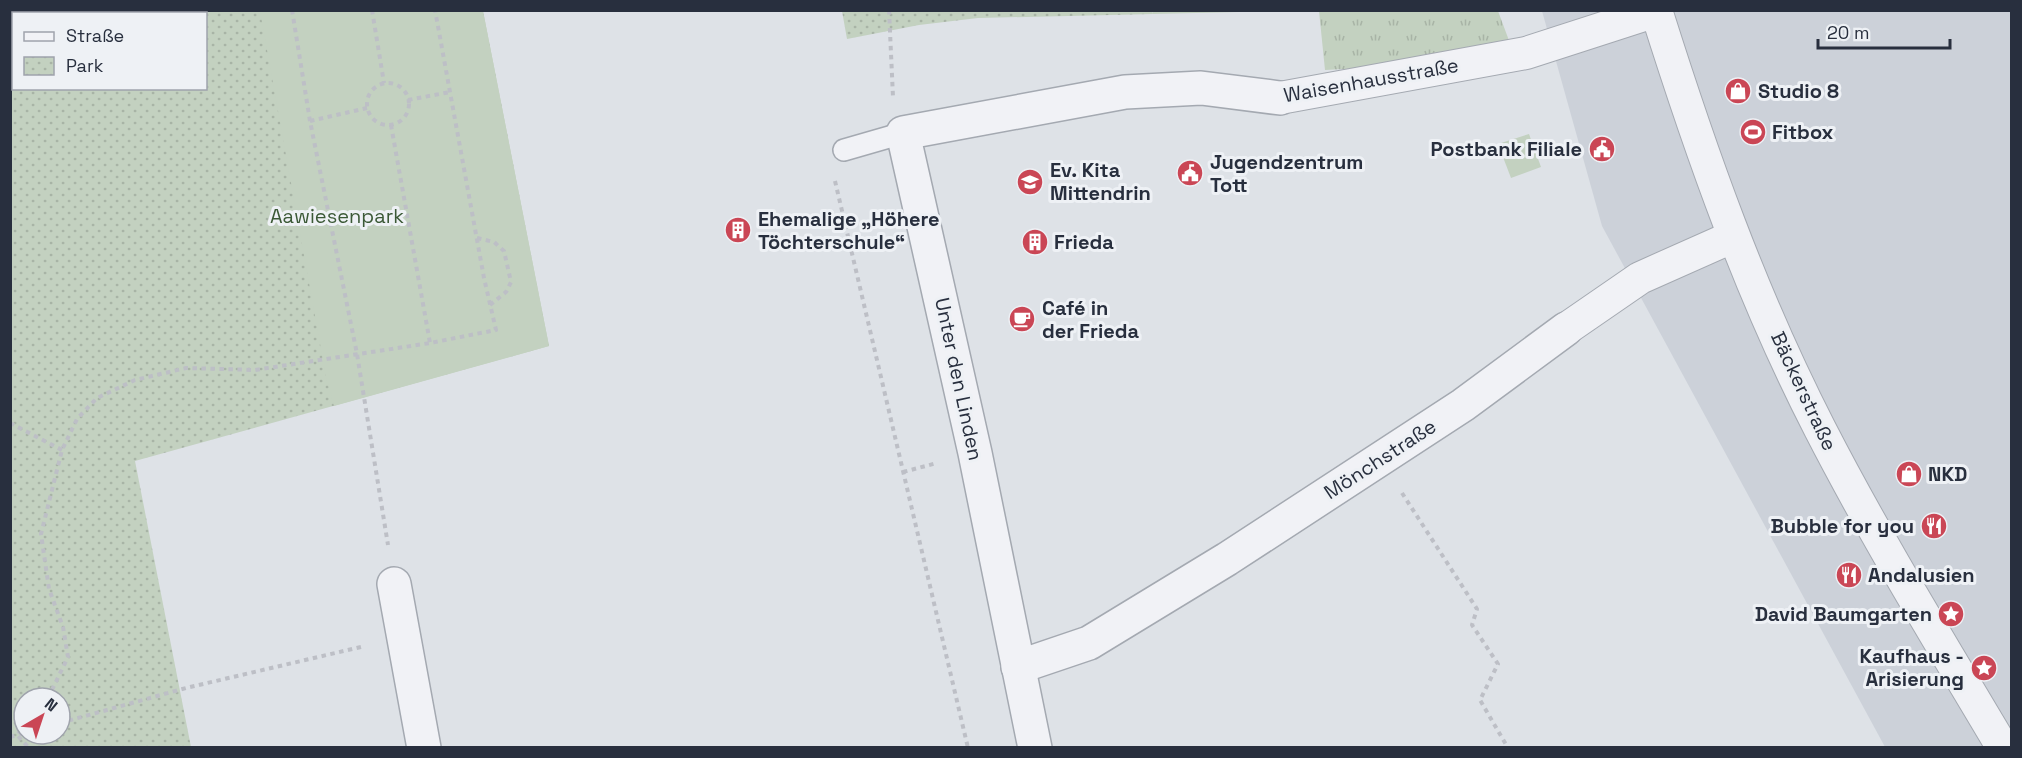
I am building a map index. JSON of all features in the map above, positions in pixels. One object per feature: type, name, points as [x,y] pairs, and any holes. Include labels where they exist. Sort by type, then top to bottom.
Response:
[{"type":"street","name":"Waisenhausstraße","points":[[903,133],[1125,92],[1201,88],[1280,98],[1526,53],[1656,11]]},
{"type":"street","name":"Bäckerstraße","points":[[1656,11],[1732,237],[1819,427],[1900,576],[2003,747]]},
{"type":"street","name":"Unter den Linden","points":[[903,133],[975,453],[1035,747]]},
{"type":"street","name":"Mönchstraße","points":[[1018,668],[1089,643],[1227,560],[1463,405],[1640,278],[1732,237]]},
{"type":"street","points":[[394,584],[424,747]]},
{"type":"lane","points":[[844,150],[903,133]]},
{"type":"path","points":[[292,10],[310,121],[357,354],[394,584]]},
{"type":"path","points":[[372,10],[384,84]]},
{"type":"path","points":[[54,686],[68,657],[63,627],[49,589],[40,534],[62,450],[77,419],[98,398],[135,380],[186,368],[255,370],[430,343],[496,330],[435,10]]},
{"type":"path","points":[[889,10],[894,111],[903,133]]},
{"type":"path","points":[[384,84],[399,87],[408,100],[405,117],[391,125],[375,121],[367,108],[368,97],[374,88],[384,84]]},
{"type":"path","points":[[408,100],[450,92]]},
{"type":"path","points":[[310,121],[367,108]]},
{"type":"path","points":[[391,125],[430,343]]},
{"type":"path","points":[[844,150],[833,170],[840,208],[863,295],[968,747]]},
{"type":"path","points":[[477,238],[494,242],[504,251],[512,282],[506,292],[490,305]]},
{"type":"path","points":[[10,423],[62,450]]},
{"type":"path","points":[[1380,460],[1477,609],[1472,625],[1498,664],[1480,700],[1508,747]]},
{"type":"path","points":[[72,720],[186,688],[404,639]]},
{"type":"shaded area","points":[[1542,11],[2011,11],[2011,747],[1885,747],[1602,226]]},
{"type":"green space","name":"Aawiesenpark","points":[[10,11],[483,11],[549,346],[135,461],[191,747],[11,747]]},
{"type":"green space","points":[[260,11],[483,11],[549,346],[334,406],[326,377]]},
{"type":"green space","points":[[842,11],[1152,11],[1153,14],[978,18],[919,25],[847,39]]},
{"type":"green space","points":[[1152,11],[1281,11],[1153,14]]},
{"type":"green space","points":[[1319,11],[1498,11],[1511,46],[1383,67],[1325,70]]},
{"type":"green space","points":[[1529,134],[1541,167],[1511,178],[1498,144]]},
{"type":"place","name":"Studio 8","points":[[1738,91]]},
{"type":"place","name":"Fitbox","points":[[1753,132]]},
{"type":"place","name":"Postbank Filiale","points":[[1602,149]]},
{"type":"place","name":"Jugendzentrum Tott","points":[[1190,173]]},
{"type":"place","name":"Ev. Kita Mittendrin","points":[[1030,182]]},
{"type":"place","name":"Ehemalige „Höhere Töchterschule“","points":[[738,230]]},
{"type":"place","name":"Frieda","points":[[1035,242]]},
{"type":"place","name":"Café in der Frieda","points":[[1022,319]]},
{"type":"place","name":"NKD","points":[[1909,474]]},
{"type":"place","name":"Bubble for you","points":[[1934,526]]},
{"type":"place","name":"Andalusien","points":[[1849,575]]},
{"type":"place","name":"David Baumgarten","points":[[1951,614]]},
{"type":"place","name":"Kaufhaus - Arisierung","points":[[1984,668]]}]
